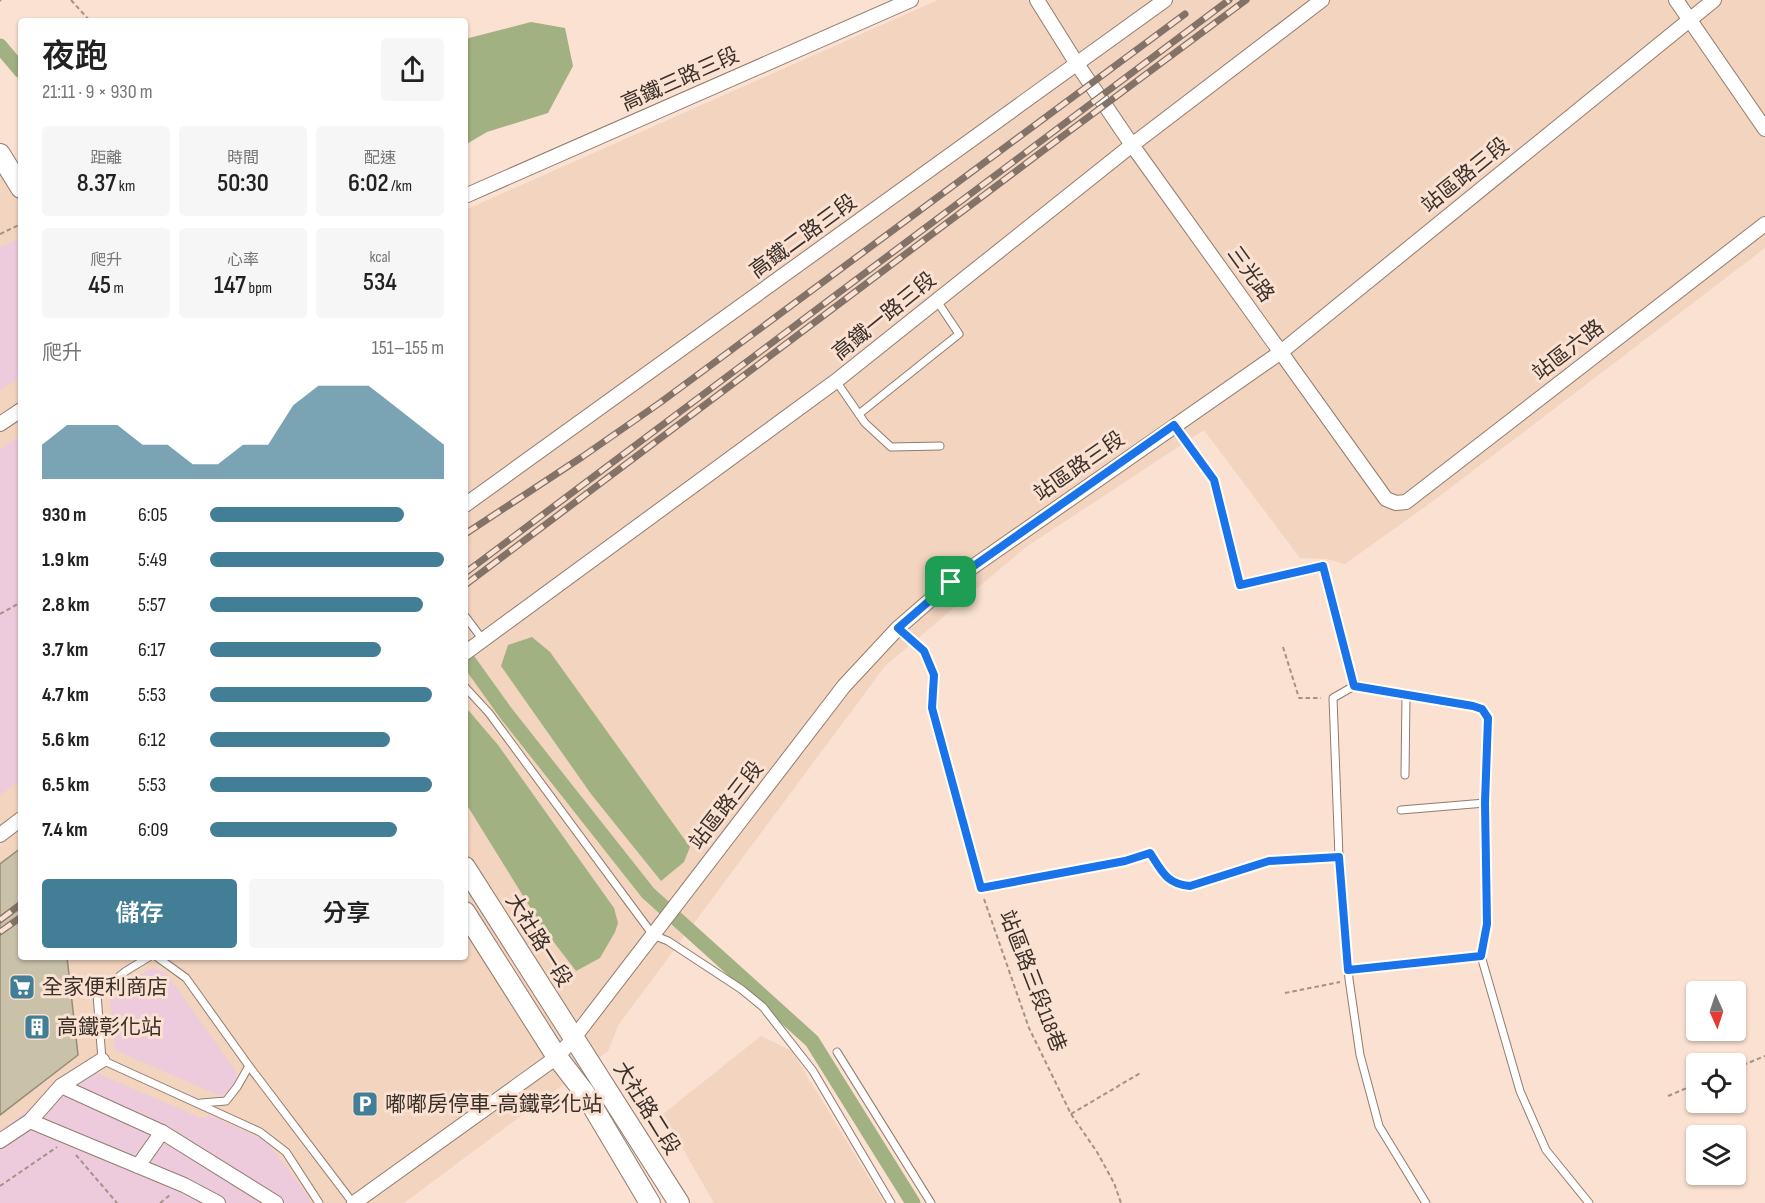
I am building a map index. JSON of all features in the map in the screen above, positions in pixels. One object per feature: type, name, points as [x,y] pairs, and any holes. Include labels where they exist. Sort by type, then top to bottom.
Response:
[{"type":"street","name":"高鐵三路三段","points":[[468,195],[911,0]]},
{"type":"street","name":"三光路","points":[[1037,0],[1132,145],[1386,499],[1396,503]]},
{"type":"street","name":"高鐵二路三段","points":[[468,503],[1165,0]]},
{"type":"street","name":"高鐵一路三段","points":[[468,651],[836,381],[1132,145],[1322,0]]},
{"type":"street","points":[[1676,0],[1765,129]]},
{"type":"street","name":"站區路三段","points":[[353,1203],[557,1057],[844,686],[898,628],[951,582],[1281,352],[1714,0]]},
{"type":"street","points":[[0,154],[18,183]]},
{"type":"street","name":"站區六路","points":[[1396,503],[1406,502],[1765,224]]},
{"type":"street","points":[[0,424],[18,412]]},
{"type":"street","points":[[0,835],[18,821]]},
{"type":"street","name":"大社路一段","points":[[468,872],[573,1039]]},
{"type":"street","points":[[468,917],[557,1057],[584,1092],[651,1203]]},
{"type":"street","name":"大社路二段","points":[[573,1039],[679,1203]]},
{"type":"street","points":[[0,1141],[30,1121],[61,1086],[102,1059]]},
{"type":"street","points":[[61,1086],[162,1132],[276,1203]]},
{"type":"street","points":[[30,1121],[70,1141],[184,1185],[218,1203]]},
{"type":"street","points":[[138,1166],[162,1132]]},
{"type":"lane","points":[[859,414],[959,334],[937,301]]},
{"type":"lane","points":[[836,381],[865,423],[891,447],[940,446]]},
{"type":"lane","points":[[1174,425],[1214,480],[1240,585],[1323,566],[1354,686]]},
{"type":"lane","points":[[468,619],[483,640]]},
{"type":"lane","name":"站區路三段118巷","points":[[898,628],[924,651],[934,675],[932,708],[981,888]]},
{"type":"lane","points":[[1426,1203],[1379,1126],[1360,1055],[1349,980],[1339,857],[1333,698],[1354,686],[1482,709],[1488,718],[1485,803],[1487,924],[1481,956],[1525,1100],[1546,1150],[1588,1203]]},
{"type":"lane","points":[[468,690],[489,713],[653,935],[668,941],[763,1006],[813,1071],[891,1203]]},
{"type":"lane","points":[[1405,775],[1406,696]]},
{"type":"lane","points":[[1401,810],[1485,803]]},
{"type":"lane","points":[[144,960],[97,994],[102,1059],[260,1132],[286,1152],[319,1203]]},
{"type":"lane","points":[[161,960],[186,978]]},
{"type":"lane","points":[[169,960],[186,978],[249,1066],[353,1203]]},
{"type":"lane","points":[[837,1052],[931,1203]]},
{"type":"lane","points":[[198,1104],[226,1101],[249,1066]]},
{"type":"path","points":[[71,0],[87,18]]},
{"type":"path","points":[[0,234],[18,225]]},
{"type":"path","points":[[0,614],[18,604]]},
{"type":"path","points":[[1283,647],[1299,698],[1333,698]]},
{"type":"path","points":[[981,888],[1125,861],[1150,853],[1167,878],[1177,885],[1190,886],[1269,861],[1339,857]]},
{"type":"path","name":"站區路三段118巷","points":[[981,888],[1029,1028],[1071,1114],[1097,1152],[1114,1183],[1121,1203]]},
{"type":"path","points":[[1348,970],[1481,956]]},
{"type":"path","points":[[1285,993],[1349,980]]},
{"type":"path","points":[[1746,1064],[1765,1056]]},
{"type":"path","points":[[1071,1114],[1142,1072]]},
{"type":"path","points":[[1668,1096],[1686,1088]]},
{"type":"path","points":[[0,1186],[70,1141],[117,1203]]},
{"type":"shaded area","points":[[938,0],[1765,0],[1765,248],[1433,501],[1345,564],[1327,559],[1300,558],[1204,430],[1026,547],[885,666],[619,1024],[608,1051],[404,1203],[0,1203],[0,172],[18,193],[18,960],[468,960],[468,209]]},
{"type":"shaded area","points":[[531,22],[565,28],[573,66],[548,113],[487,132],[468,143],[468,38]]},
{"type":"shaded area","points":[[18,239],[18,379],[0,390],[0,247]]},
{"type":"shaded area","points":[[18,437],[18,782],[0,795],[0,449]]},
{"type":"shaded area","points":[[532,637],[550,652],[690,847],[684,862],[661,881],[591,794],[501,666],[508,645]]},
{"type":"shaded area","points":[[468,711],[498,745],[614,908],[618,923],[600,958],[576,971],[543,928],[468,807]]},
{"type":"shaded area","points":[[154,968],[166,973],[237,1073],[236,1082],[230,1091],[218,1095],[115,1050],[110,1000],[147,970]]},
{"type":"shaded area","points":[[761,1036],[792,1051],[884,1203],[714,1203],[663,1114]]},
{"type":"shaded area","points":[[90,1062],[94,1072],[201,1118],[211,1116],[266,1141],[307,1194],[311,1203],[0,1203],[0,1131]]},
{"type":"building","name":"高鐵彰化站","points":[[18,850],[18,960],[67,960],[78,1055],[0,1115],[0,864]]},
{"type":"waterway","points":[[0,46],[18,67]]},
{"type":"waterway","points":[[468,660],[505,712],[648,893],[812,1041],[913,1203]]},
{"type":"railway","points":[[468,571],[1229,0]]},
{"type":"railway","points":[[468,583],[1246,0]]},
{"type":"railway","points":[[468,532],[661,402],[1185,14]]},
{"type":"railway","points":[[0,920],[18,906]]},
{"type":"railway","points":[[0,932],[18,919]]},
{"type":"place","name":"全家便利商店","points":[[22,987]]},
{"type":"place","name":"高鐵彰化站","points":[[37,1027]]},
{"type":"place","name":"嘟嘟房停車-高鐵彰化站","points":[[365,1104]]},
{"type":"route","points":[[1174,425],[1214,480],[1240,585],[1323,566],[1354,686],[1473,706],[1482,709],[1488,718],[1485,803],[1487,924],[1481,956],[1348,970],[1339,857],[1269,861],[1190,886],[1177,885],[1167,878],[1150,853],[1125,861],[981,888],[932,708],[934,675],[924,651],[898,628],[951,582],[1174,425]]}]
